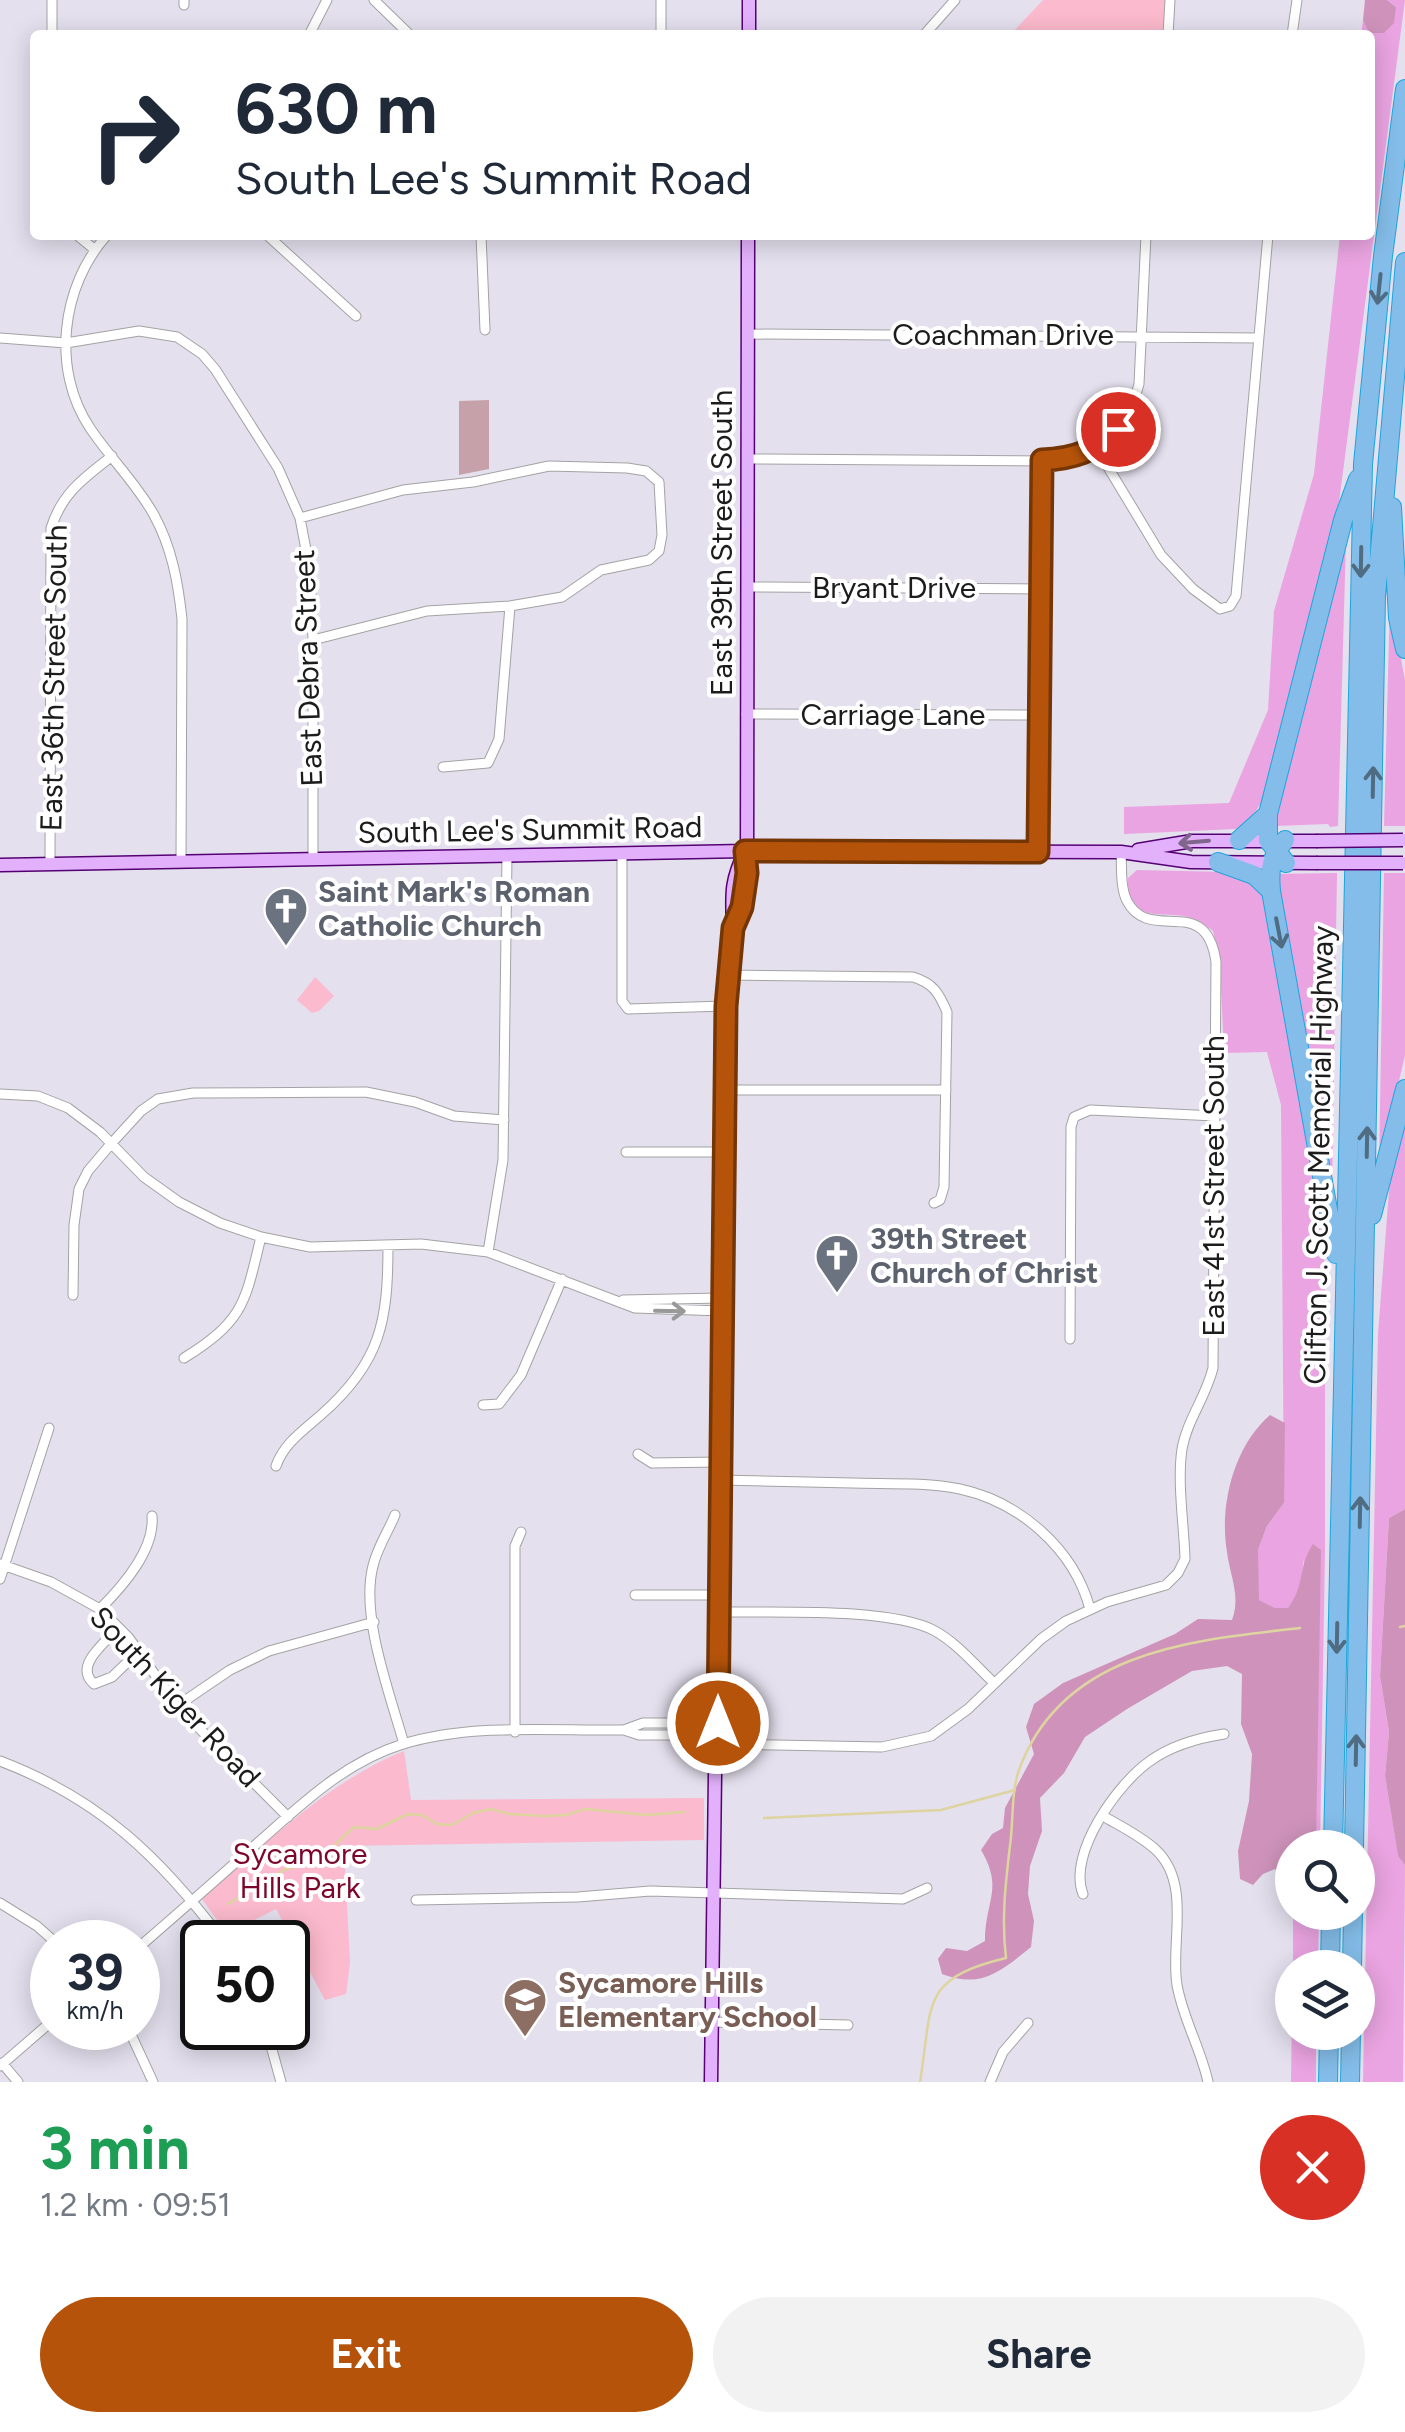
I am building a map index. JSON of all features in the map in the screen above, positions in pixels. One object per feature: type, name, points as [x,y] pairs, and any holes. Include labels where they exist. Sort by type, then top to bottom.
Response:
[{"type":"highway","points":[[1343,1287],[1271,891],[1277,852],[1268,814],[1343,520],[1363,464],[1383,256],[1405,88]]},
{"type":"highway","points":[[1405,262],[1385,472],[1393,514],[1397,603],[1405,648]]},
{"type":"highway","name":"Clifton J. Scott Memorial Highway","points":[[1333,1830],[1363,464]]},
{"type":"highway","name":"Clifton J. Scott Memorial Highway","points":[[1354,1830],[1376,596],[1385,472]]},
{"type":"highway","points":[[1239,840],[1268,814]]},
{"type":"highway","points":[[1218,862],[1254,875],[1271,891]]},
{"type":"highway","points":[[1365,1240],[1405,1089]]},
{"type":"highway","points":[[1328,2082],[1329,2050]]},
{"type":"highway","points":[[1350,2082],[1351,2050]]},
{"type":"main road","points":[[749,0],[749,30]]},
{"type":"main road","name":"East 39th Street South","points":[[711,2082],[726,1006],[733,928],[744,890],[745,851],[748,240]]},
{"type":"main road","name":"South Lee's Summit Road","points":[[1121,852],[1192,841],[1239,840],[1316,863],[1404,862]]},
{"type":"main road","name":"South Lee's Summit Road","points":[[0,865],[745,851],[1121,852],[1218,862],[1277,852],[1316,840],[1404,840]]},
{"type":"street","points":[[52,0],[52,30]]},
{"type":"street","points":[[312,30],[327,0]]},
{"type":"street","points":[[374,0],[405,30]]},
{"type":"street","points":[[661,0],[662,30]]},
{"type":"street","points":[[929,30],[956,0]]},
{"type":"street","points":[[1168,30],[1170,0]]},
{"type":"street","points":[[1293,30],[1297,0]]},
{"type":"street","points":[[83,240],[94,249]]},
{"type":"street","points":[[102,240],[94,249],[72,297],[66,343],[70,378],[88,426],[156,519],[170,551],[178,584],[182,619],[181,862]]},
{"type":"street","points":[[272,240],[356,316]]},
{"type":"street","points":[[481,240],[484,330]]},
{"type":"street","points":[[748,459],[1060,460],[1097,449],[1118,429],[1135,401],[1142,362],[1146,240]]},
{"type":"street","points":[[1097,449],[1171,567],[1220,610],[1230,606],[1236,596],[1268,240]]},
{"type":"street","name":"East Debra Street","points":[[0,338],[66,343],[138,331],[166,334],[190,344],[215,369],[278,468],[300,518],[310,571],[313,859]]},
{"type":"street","name":"Coachman Drive","points":[[748,334],[1258,338]]},
{"type":"street","name":"East 36th Street South","points":[[50,864],[51,528],[68,492],[112,456]]},
{"type":"street","points":[[1038,852],[1042,460]]},
{"type":"street","points":[[300,518],[402,490],[473,482],[549,466],[627,468],[646,471],[659,482],[662,535],[658,551],[649,560],[601,570],[562,597],[510,606],[427,611],[313,640]]},
{"type":"street","name":"Bryant Drive","points":[[747,587],[1041,588]]},
{"type":"street","points":[[443,767],[488,763],[499,739],[510,606]]},
{"type":"street","name":"Carriage Lane","points":[[746,714],[1040,715]]},
{"type":"street","name":"East 41st Street South","points":[[1090,1609],[1166,1585],[1178,1574],[1185,1559],[1182,1451],[1188,1425],[1208,1390],[1212,1368],[1214,946],[1206,931],[1193,923],[1151,920],[1134,910],[1123,890],[1121,852]]},
{"type":"street","points":[[622,854],[620,989],[628,1009],[726,1006]]},
{"type":"street","points":[[488,1252],[500,1192],[504,1120],[507,856]]},
{"type":"street","points":[[728,975],[914,977],[929,982],[947,1012],[944,1186],[940,1200],[934,1203]]},
{"type":"street","points":[[724,1090],[946,1090]]},
{"type":"street","points":[[73,1295],[74,1225],[79,1189],[88,1171],[141,1110],[175,1094],[366,1092],[415,1102],[454,1116],[504,1120]]},
{"type":"street","points":[[0,1094],[50,1100],[86,1120],[144,1176],[180,1202],[220,1223],[261,1237],[310,1247],[422,1244],[488,1252],[621,1301],[722,1304]]},
{"type":"street","points":[[1070,1339],[1071,1126],[1078,1114],[1090,1110],[1215,1116]]},
{"type":"street","points":[[626,1152],[723,1152]]},
{"type":"street","points":[[184,1358],[212,1340],[237,1316],[245,1303],[261,1237]]},
{"type":"street","points":[[276,1466],[282,1450],[346,1392],[373,1353],[387,1302],[388,1245]]},
{"type":"street","points":[[483,1406],[500,1404],[521,1375],[562,1278]]},
{"type":"street","points":[[0,1579],[50,1428]]},
{"type":"street","points":[[638,1454],[652,1463],[720,1462]]},
{"type":"street","points":[[160,1929],[340,1774],[404,1744],[454,1734],[624,1730],[642,1723],[718,1734],[898,1745],[930,1736],[951,1723],[1041,1639],[1090,1609],[1077,1575],[1052,1542],[1018,1513],[980,1494],[934,1486],[720,1480]]},
{"type":"street","points":[[395,1515],[371,1576],[374,1622],[404,1744]]},
{"type":"street","points":[[100,1609],[116,1593],[151,1538],[152,1516]]},
{"type":"street","points":[[515,1732],[515,1546],[521,1532]]},
{"type":"street","name":"South Kiger Road","points":[[2,1565],[51,1582],[100,1609],[138,1652],[177,1706],[288,1817]]},
{"type":"street","points":[[635,1595],[718,1595]]},
{"type":"street","points":[[718,1612],[908,1620],[951,1641],[994,1682]]},
{"type":"street","points":[[177,1706],[230,1670],[269,1651],[374,1622]]},
{"type":"street","points":[[118,1628],[87,1663],[84,1671],[88,1679],[94,1684],[103,1683],[138,1652]]},
{"type":"street","points":[[1083,1894],[1078,1882],[1083,1853],[1123,1786],[1149,1761],[1184,1743],[1224,1734]]},
{"type":"street","points":[[0,1761],[53,1783],[117,1824],[157,1860],[208,1920]]},
{"type":"street","points":[[1104,1816],[1156,1850],[1167,1865],[1175,1886],[1177,1985],[1208,2082]]},
{"type":"street","points":[[416,1900],[714,1892],[903,1898],[927,1888]]},
{"type":"street","points":[[0,1904],[30,1922]]},
{"type":"street","points":[[712,2022],[848,2025]]},
{"type":"street","points":[[990,2082],[1002,2052],[1028,2024]]},
{"type":"street","points":[[18,2082],[1,2064],[30,2040]]},
{"type":"street","points":[[138,2050],[153,2082]]},
{"type":"street","points":[[272,2050],[281,2082]]},
{"type":"shaded area","points":[[1365,0],[1387,0],[1396,7],[1394,23],[1384,33],[1368,30],[1363,20]]},
{"type":"shaded area","points":[[1387,0],[1405,0],[1375,228],[1375,30],[1371,30],[1396,7]]},
{"type":"shaded area","points":[[1339,240],[1373,240],[1339,502],[1262,802],[1245,827],[1124,834],[1124,807],[1229,803],[1268,710],[1274,611],[1314,474]]},
{"type":"shaded area","points":[[489,400],[489,469],[459,475],[459,401]]},
{"type":"shaded area","points":[[1346,539],[1338,826],[1275,826]]},
{"type":"shaded area","points":[[1390,601],[1405,680],[1405,826],[1384,826]]},
{"type":"shaded area","points":[[1137,870],[1227,872],[1260,888],[1265,900],[1315,1178],[1325,1270],[1320,1830],[1315,1830],[1304,1558],[1300,1592],[1288,1608],[1275,1608],[1258,1600],[1258,1550],[1267,1526],[1284,1503],[1281,1105],[1267,1052],[1224,1053],[1220,964],[1213,931],[1192,918],[1141,910],[1129,893],[1128,878]]},
{"type":"shaded area","points":[[1337,873],[1332,1194],[1275,874]]},
{"type":"shaded area","points":[[1384,873],[1405,873],[1405,1055],[1379,1168]]},
{"type":"shaded area","points":[[1405,1119],[1405,1509],[1389,1518],[1380,1676],[1389,1732],[1385,1776],[1398,1855],[1405,1865],[1403,2082],[1363,2082],[1364,2050],[1375,2050],[1375,1950],[1366,1950],[1366,1930],[1375,1930],[1375,1830],[1368,1830],[1378,1334],[1390,1178]]},
{"type":"shaded area","points":[[1270,1415],[1285,1423],[1284,1503],[1267,1526],[1258,1550],[1259,1600],[1275,1608],[1288,1608],[1313,1544],[1321,1550],[1316,1830],[1275,1830],[1275,1869],[1263,1874],[1253,1885],[1240,1879],[1238,1851],[1249,1801],[1252,1754],[1241,1724],[1242,1674],[1227,1666],[1192,1671],[1085,1737],[1064,1773],[1040,1798],[1042,1831],[1030,1866],[1028,1894],[1034,1921],[1031,1947],[990,1975],[969,1979],[942,1974],[938,1959],[946,1948],[967,1951],[985,1941],[992,1885],[981,1850],[992,1834],[1003,1828],[1005,1808],[1034,1754],[1026,1727],[1034,1704],[1063,1683],[1175,1634],[1198,1619],[1232,1620],[1235,1594],[1225,1515],[1238,1460],[1257,1428]]},
{"type":"shaded area","points":[[1405,1509],[1405,1865],[1398,1856],[1385,1776],[1389,1732],[1380,1676],[1389,1518]]},
{"type":"shaded area","points":[[1293,1930],[1319,1930],[1318,1950],[1293,1950]]},
{"type":"shaded area","points":[[1291,2050],[1316,2050],[1316,2082],[1291,2082]]},
{"type":"green space","points":[[1043,0],[1167,0],[1165,30],[1015,30]]},
{"type":"green space","points":[[315,977],[334,996],[312,1013],[297,1000]]},
{"type":"green space","name":"Sycamore Hills Park","points":[[404,1751],[411,1800],[704,1798],[704,1840],[344,1846],[350,1963],[346,1994],[325,2000],[310,1972],[310,1920],[282,1920],[276,1909],[254,1920],[217,1920],[202,1899],[322,1798],[375,1764]]},
{"type":"waterway","points":[[1400,1627],[1405,1626]]},
{"type":"waterway","points":[[920,2082],[930,2014],[944,1986],[958,1975],[1006,1958],[1005,1898],[1015,1786],[1039,1730],[1066,1699],[1098,1676],[1135,1659],[1217,1639],[1300,1628]]},
{"type":"waterway","points":[[764,1818],[941,1810],[1015,1790]]},
{"type":"waterway","points":[[324,1855],[354,1827],[377,1829],[408,1814],[452,1825],[473,1813],[491,1809],[545,1816],[586,1809],[647,1815],[684,1812]]},
{"type":"waterway","points":[[228,1904],[284,1870],[321,1857]]},
{"type":"place","name":"Saint Mark's Roman Catholic Church","points":[[286,947]]},
{"type":"place","name":"39th Street Church of Christ","points":[[837,1294]]},
{"type":"place","name":"Sycamore Hills Elementary School","points":[[525,2038]]},
{"type":"route","points":[[718,1723],[726,1006],[733,928],[742,907],[747,873],[745,851],[1038,852],[1042,460],[1060,460],[1097,449],[1118,429]]}]
